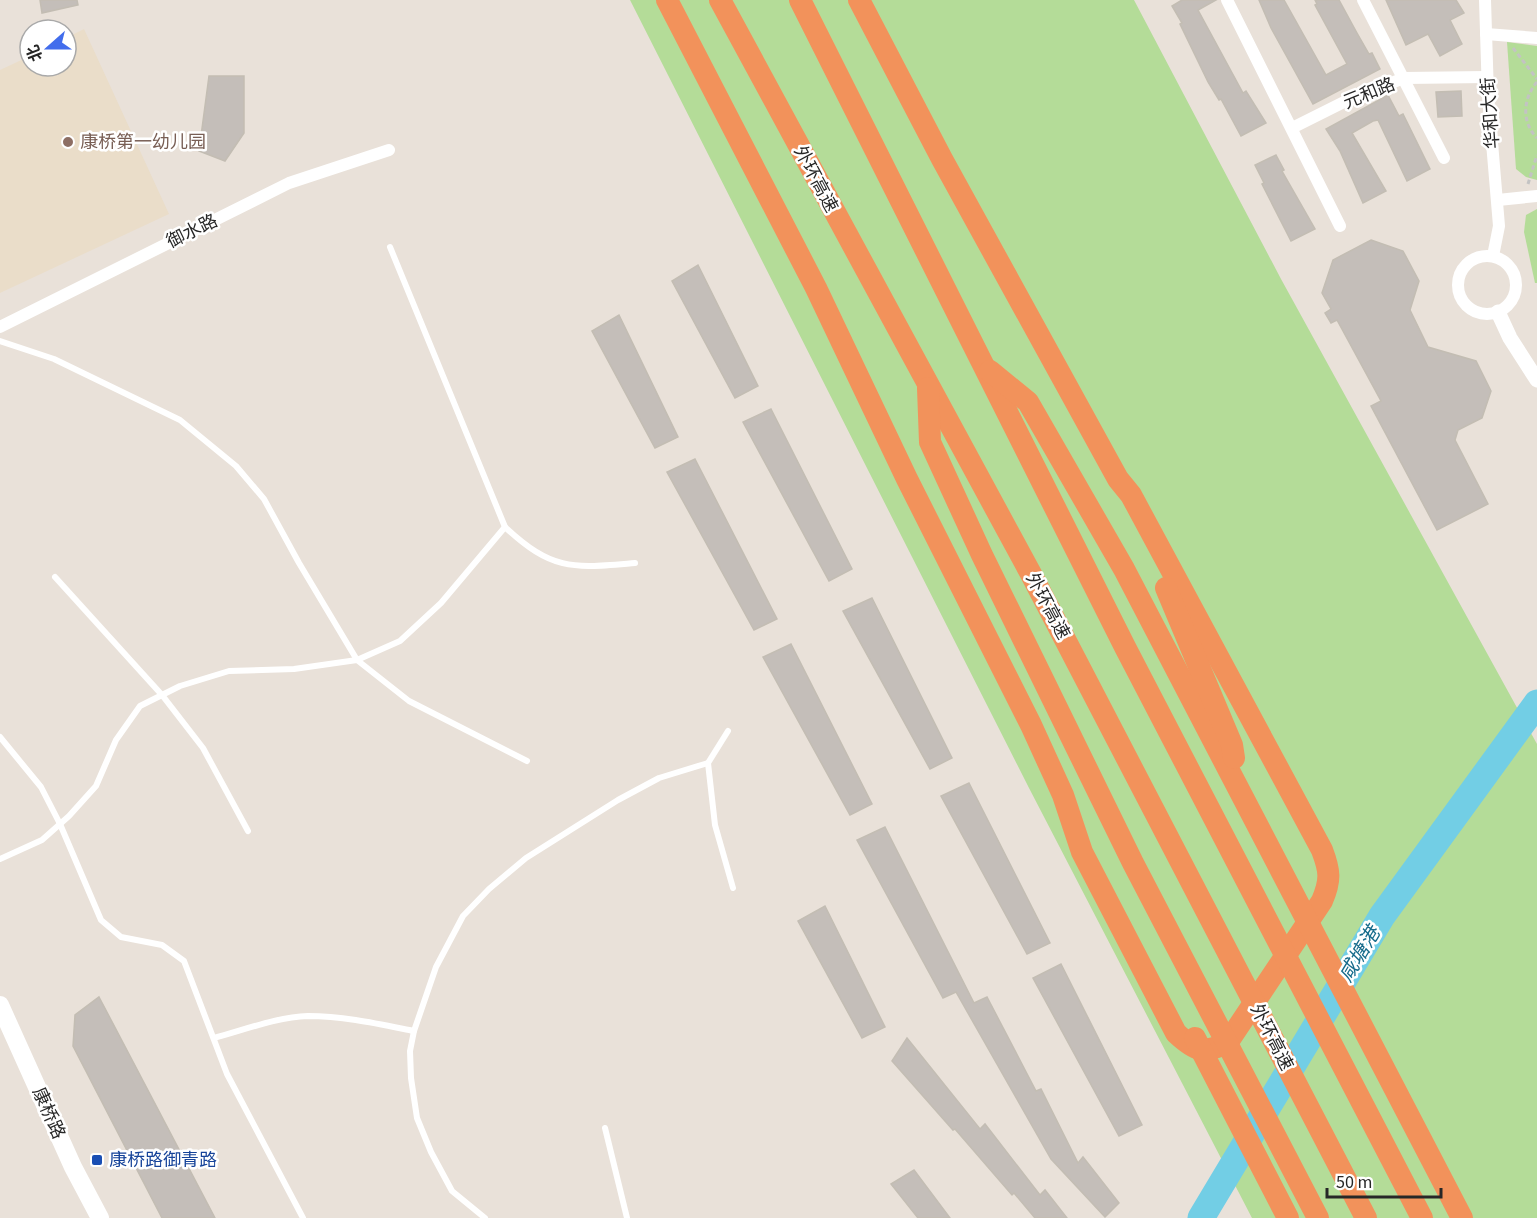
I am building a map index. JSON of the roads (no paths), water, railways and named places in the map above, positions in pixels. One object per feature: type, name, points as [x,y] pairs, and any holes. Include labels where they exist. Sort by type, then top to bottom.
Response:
[{"type":"highway","points":[[667,0],[816,288],[1031,725],[1063,795],[1082,852],[1176,1033],[1191,1047],[1212,1051],[1228,1042],[1322,901],[1329,885],[1328,868],[1316,840],[1136,505],[1118,479],[948,170],[859,0]]},
{"type":"highway","name":"外环高速","points":[[720,0],[1036,584],[1366,1218]]},
{"type":"highway","points":[[800,0],[1125,647],[1422,1218]]},
{"type":"highway","points":[[983,365],[1028,402],[1124,569],[1462,1218]]},
{"type":"highway","points":[[928,383],[930,442],[1060,716],[1133,863],[1318,1218]]},
{"type":"highway","points":[[1118,479],[1124,498],[1167,590],[1232,746],[1242,795]]},
{"type":"highway","points":[[1060,716],[1089,834]]},
{"type":"highway","points":[[1063,795],[1089,834],[1288,1218]]},
{"type":"main road","name":"康桥路","points":[[2,1013],[73,1167],[100,1218]]},
{"type":"street","points":[[1227,0],[1340,226]]},
{"type":"street","points":[[1363,0],[1444,158]]},
{"type":"street","name":"华和大街","points":[[1485,0],[1487,77],[1499,226],[1493,256]]},
{"type":"street","points":[[1486,34],[1537,38]]},
{"type":"street","name":"元和路","points":[[1292,128],[1348,100],[1404,78],[1487,77]]},
{"type":"street","name":"御水路","points":[[0,327],[290,183],[389,150]]},
{"type":"street","points":[[1498,200],[1531,197]]},
{"type":"street","points":[[1480,256],[1493,256],[1508,264],[1515,276],[1517,283],[1515,293],[1508,306],[1498,312],[1487,314],[1477,312],[1469,308],[1459,294],[1459,276],[1468,263],[1480,256]]},
{"type":"street","points":[[1498,312],[1510,338],[1537,380]]},
{"type":"lane","points":[[390,247],[506,527],[525,546],[556,562],[582,567],[635,563]]},
{"type":"lane","points":[[0,341],[54,359],[180,420],[236,466],[264,499],[357,660],[409,701],[527,761]]},
{"type":"lane","points":[[0,859],[42,840],[96,786],[116,740],[140,706],[180,686],[229,671],[294,669],[357,660],[400,641],[441,603],[506,527]]},
{"type":"lane","points":[[55,577],[162,695],[203,748],[248,831]]},
{"type":"lane","points":[[728,731],[708,763],[715,825],[733,888]]},
{"type":"lane","points":[[0,737],[41,787],[60,824],[101,920],[121,937],[162,945],[184,961],[227,1074],[303,1218]]},
{"type":"lane","points":[[485,1218],[452,1191],[431,1152],[417,1118],[410,1069],[410,1051],[414,1031],[436,967],[463,916],[526,858],[618,800],[659,778],[708,763]]},
{"type":"lane","points":[[214,1038],[267,1023],[307,1016],[360,1020],[414,1031]]},
{"type":"lane","points":[[605,1128],[627,1218]]},
{"type":"waterway","name":"咸塘港","points":[[1201,1218],[1382,916],[1537,703]]},
{"type":"place","name":"康桥第一幼儿园","points":[[68,142]]},
{"type":"place","name":"康桥路御青路","points":[[97,1160]]}]
